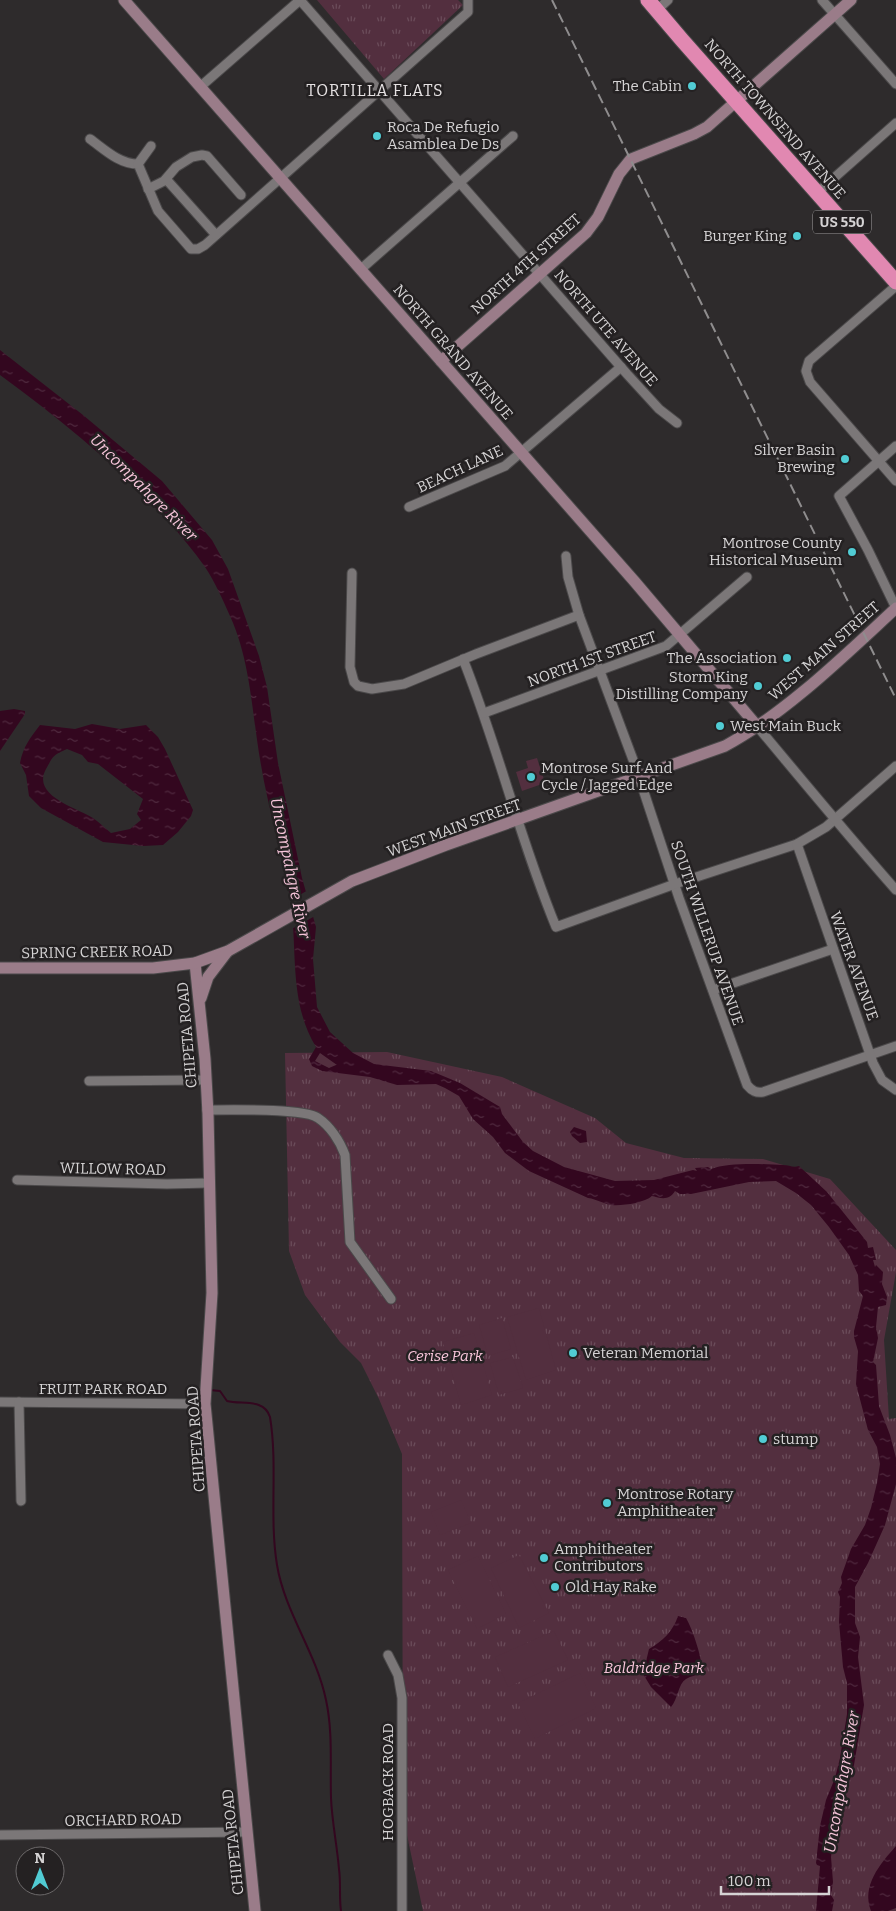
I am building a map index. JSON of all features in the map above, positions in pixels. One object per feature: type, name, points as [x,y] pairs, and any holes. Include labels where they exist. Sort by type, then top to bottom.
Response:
[{"type":"highway","name":"NORTH TOWNSEND AVENUE","points":[[658,3],[737,102],[896,284]]},
{"type":"street","name":"NORTH GRAND AVENUE","points":[[124,0],[635,582],[757,726]]},
{"type":"street","points":[[200,87],[300,0]]},
{"type":"street","name":"NORTH UTE AVENUE","points":[[300,0],[659,409],[677,423]]},
{"type":"street","points":[[138,164],[158,211],[191,249],[198,249],[468,12],[468,0]]},
{"type":"street","points":[[822,0],[896,84]]},
{"type":"street","name":"NORTH 4TH STREET","points":[[441,361],[590,227],[598,217],[619,174],[631,159],[707,127],[851,0]]},
{"type":"street","points":[[817,193],[896,123]]},
{"type":"street","points":[[360,269],[513,136]]},
{"type":"street","points":[[90,139],[120,160],[138,164]]},
{"type":"street","points":[[138,164],[151,146]]},
{"type":"street","points":[[148,190],[166,179],[176,167],[202,155],[208,156],[241,194]]},
{"type":"street","points":[[166,179],[216,235]]},
{"type":"street","points":[[896,284],[809,361],[806,371],[810,382],[896,481]]},
{"type":"street","name":"BEACH LANE","points":[[409,507],[506,466],[621,366]]},
{"type":"street","points":[[896,446],[838,496],[868,550],[896,608]]},
{"type":"street","name":"SOUTH WILLERUP AVENUE","points":[[566,556],[568,577],[579,615],[744,1080],[750,1090],[757,1093],[764,1092],[871,1054]]},
{"type":"street","points":[[352,573],[351,676],[358,686],[372,689],[404,684],[579,615]]},
{"type":"street","name":"NORTH 1ST STREET","points":[[484,713],[600,672],[666,646],[746,578]]},
{"type":"street","name":"WEST MAIN STREET","points":[[195,963],[228,951],[352,881],[725,746],[794,699],[896,608]]},
{"type":"street","points":[[463,660],[484,713],[518,820],[556,927],[674,884],[797,844],[836,819],[896,766]]},
{"type":"street","points":[[757,726],[836,819],[848,836],[896,890]]},
{"type":"street","name":"WATER AVENUE","points":[[797,844],[877,1072],[882,1080],[896,1090]]},
{"type":"street","points":[[713,990],[833,949]]},
{"type":"street","points":[[200,1017],[201,998],[205,983],[212,970],[228,951]]},
{"type":"street","name":"SPRING CREEK ROAD","points":[[0,968],[153,968],[195,963]]},
{"type":"street","name":"CHIPETA ROAD","points":[[195,963],[208,1110],[212,1293],[205,1404],[255,1911]]},
{"type":"street","points":[[871,1054],[896,1046]]},
{"type":"street","points":[[89,1081],[206,1080]]},
{"type":"street","points":[[208,1110],[299,1112],[317,1117],[329,1128],[345,1155],[350,1242],[391,1299]]},
{"type":"street","name":"WILLOW ROAD","points":[[17,1180],[167,1184],[209,1183]]},
{"type":"street","name":"FRUIT PARK ROAD","points":[[0,1402],[205,1404]]},
{"type":"street","points":[[19,1402],[21,1501]]},
{"type":"street","name":"HOGBACK ROAD","points":[[388,1655],[398,1675],[402,1698],[402,1911]]},
{"type":"street","name":"ORCHARD ROAD","points":[[0,1835],[247,1832]]},
{"type":"green space","points":[[317,0],[458,0],[463,5],[384,79]]},
{"type":"green space","name":"Montrose Surf And Cycle / Jagged Edge","points":[[537,758],[545,783],[522,791],[516,772],[528,768],[526,761]]},
{"type":"green space","name":"Baldridge Park","points":[[387,1052],[502,1077],[595,1118],[626,1143],[684,1158],[763,1159],[830,1179],[896,1250],[896,1272],[884,1340],[889,1419],[896,1418],[896,1911],[423,1911],[403,1816],[402,1454],[379,1399],[361,1363],[340,1342],[305,1295],[289,1251],[285,1053]]},
{"type":"green space","points":[[539,1308],[556,1370],[526,1380],[507,1317]]},
{"type":"green space","points":[[502,1318],[511,1349],[488,1356],[479,1325]]},
{"type":"green space","points":[[474,1333],[492,1395],[461,1405],[443,1342]]},
{"type":"green space","points":[[513,1357],[523,1388],[499,1395],[490,1363]]},
{"type":"green space","points":[[461,1500],[471,1523],[440,1535],[431,1512]]},
{"type":"green space","points":[[519,1555],[549,1613],[519,1628],[491,1568]]},
{"type":"green space","points":[[478,1556],[506,1614],[477,1629],[448,1570]]},
{"type":"green space","points":[[554,1631],[568,1660],[508,1687],[495,1657]]},
{"type":"green space","points":[[580,1673],[596,1708],[535,1739],[518,1703]]},
{"type":"water","name":"Uncompahgre River","points":[[0,350],[83,415],[162,481],[212,540],[228,569],[259,656],[267,687],[278,763],[302,878],[316,927],[313,959],[317,1007],[330,1032],[353,1053],[374,1064],[431,1071],[460,1083],[500,1107],[502,1114],[523,1142],[533,1151],[564,1167],[615,1181],[654,1180],[693,1170],[697,1171],[695,1168],[708,1167],[711,1169],[736,1164],[799,1166],[827,1192],[867,1242],[868,1248],[873,1247],[876,1260],[873,1260],[875,1267],[876,1265],[883,1272],[882,1284],[887,1297],[886,1305],[878,1307],[876,1327],[878,1338],[873,1362],[876,1365],[879,1406],[896,1458],[896,1484],[885,1525],[855,1587],[855,1623],[860,1637],[858,1657],[864,1705],[854,1765],[835,1829],[831,1857],[833,1882],[831,1895],[834,1900],[832,1911],[816,1911],[820,1866],[816,1863],[820,1826],[826,1800],[835,1778],[840,1758],[847,1714],[847,1683],[843,1667],[839,1622],[840,1597],[838,1592],[851,1549],[865,1525],[871,1508],[880,1464],[877,1447],[868,1430],[856,1384],[858,1351],[854,1331],[863,1296],[859,1291],[858,1275],[849,1255],[811,1205],[776,1181],[749,1182],[691,1194],[680,1194],[675,1191],[671,1196],[665,1198],[652,1196],[633,1204],[609,1204],[588,1198],[529,1171],[505,1153],[493,1137],[473,1119],[459,1096],[445,1088],[436,1084],[397,1085],[370,1077],[322,1071],[312,1066],[309,1059],[316,1047],[307,1029],[297,991],[289,891],[264,781],[247,670],[237,634],[225,604],[201,561],[149,501],[88,444],[0,375]],"holes":[[[320,1053],[337,1065],[329,1068],[315,1061]]]},
{"type":"water","points":[[14,709],[25,711],[25,714],[0,751],[0,711]]},
{"type":"water","points":[[92,724],[120,729],[146,725],[158,737],[193,810],[191,816],[178,832],[163,845],[143,846],[103,842],[41,808],[29,796],[26,775],[20,763],[25,747],[30,739],[40,725],[75,729]],"holes":[[[67,749],[82,755],[88,762],[98,764],[143,799],[137,814],[141,820],[130,829],[111,833],[93,818],[58,800],[45,787],[43,778],[54,756]]]},
{"type":"water","points":[[574,1127],[586,1131],[587,1142],[580,1143],[572,1136],[570,1132]]},
{"type":"water","points":[[678,1616],[686,1618],[692,1630],[699,1653],[702,1673],[683,1681],[671,1707],[651,1687],[643,1674],[649,1649],[667,1635]]},
{"type":"water","points":[[896,1846],[896,1908],[888,1911],[871,1911],[868,1893],[870,1884],[878,1868]]},
{"type":"pier","points":[[308,890],[315,916],[290,930],[288,902]]},
{"type":"waterway","points":[[210,1390],[220,1391],[227,1401],[252,1403],[263,1407],[270,1417],[277,1565],[281,1583],[293,1616],[321,1682],[328,1712],[332,1807],[340,1874],[341,1911]]},
{"type":"waterway","points":[[193,1392],[203,1391]]},
{"type":"railway","points":[[552,0],[896,699]]},
{"type":"place","name":"The Cabin","points":[[692,86]]},
{"type":"place","name":"Roca De Refugio Asamblea De Ds","points":[[377,136]]},
{"type":"place","name":"Burger King","points":[[797,236]]},
{"type":"place","name":"Silver Basin Brewing","points":[[845,459]]},
{"type":"place","name":"Montrose County Historical Museum","points":[[852,552]]},
{"type":"place","name":"The Association","points":[[787,658]]},
{"type":"place","name":"Storm King Distilling Company","points":[[758,686]]},
{"type":"place","name":"West Main Buck","points":[[720,726]]},
{"type":"place","name":"Montrose Surf And Cycle / Jagged Edge","points":[[531,777]]},
{"type":"place","name":"Veteran Memorial","points":[[573,1353]]},
{"type":"place","name":"stump","points":[[763,1439]]},
{"type":"place","name":"Montrose Rotary Amphitheater","points":[[607,1503]]},
{"type":"place","name":"Amphitheater Contributors","points":[[544,1558]]},
{"type":"place","name":"Old Hay Rake","points":[[555,1587]]},
{"type":"district","name":"TORTILLA FLATS","points":[[375,90]]},
{"type":"park label","name":"Cerise Park","points":[[445,1356]]}]
